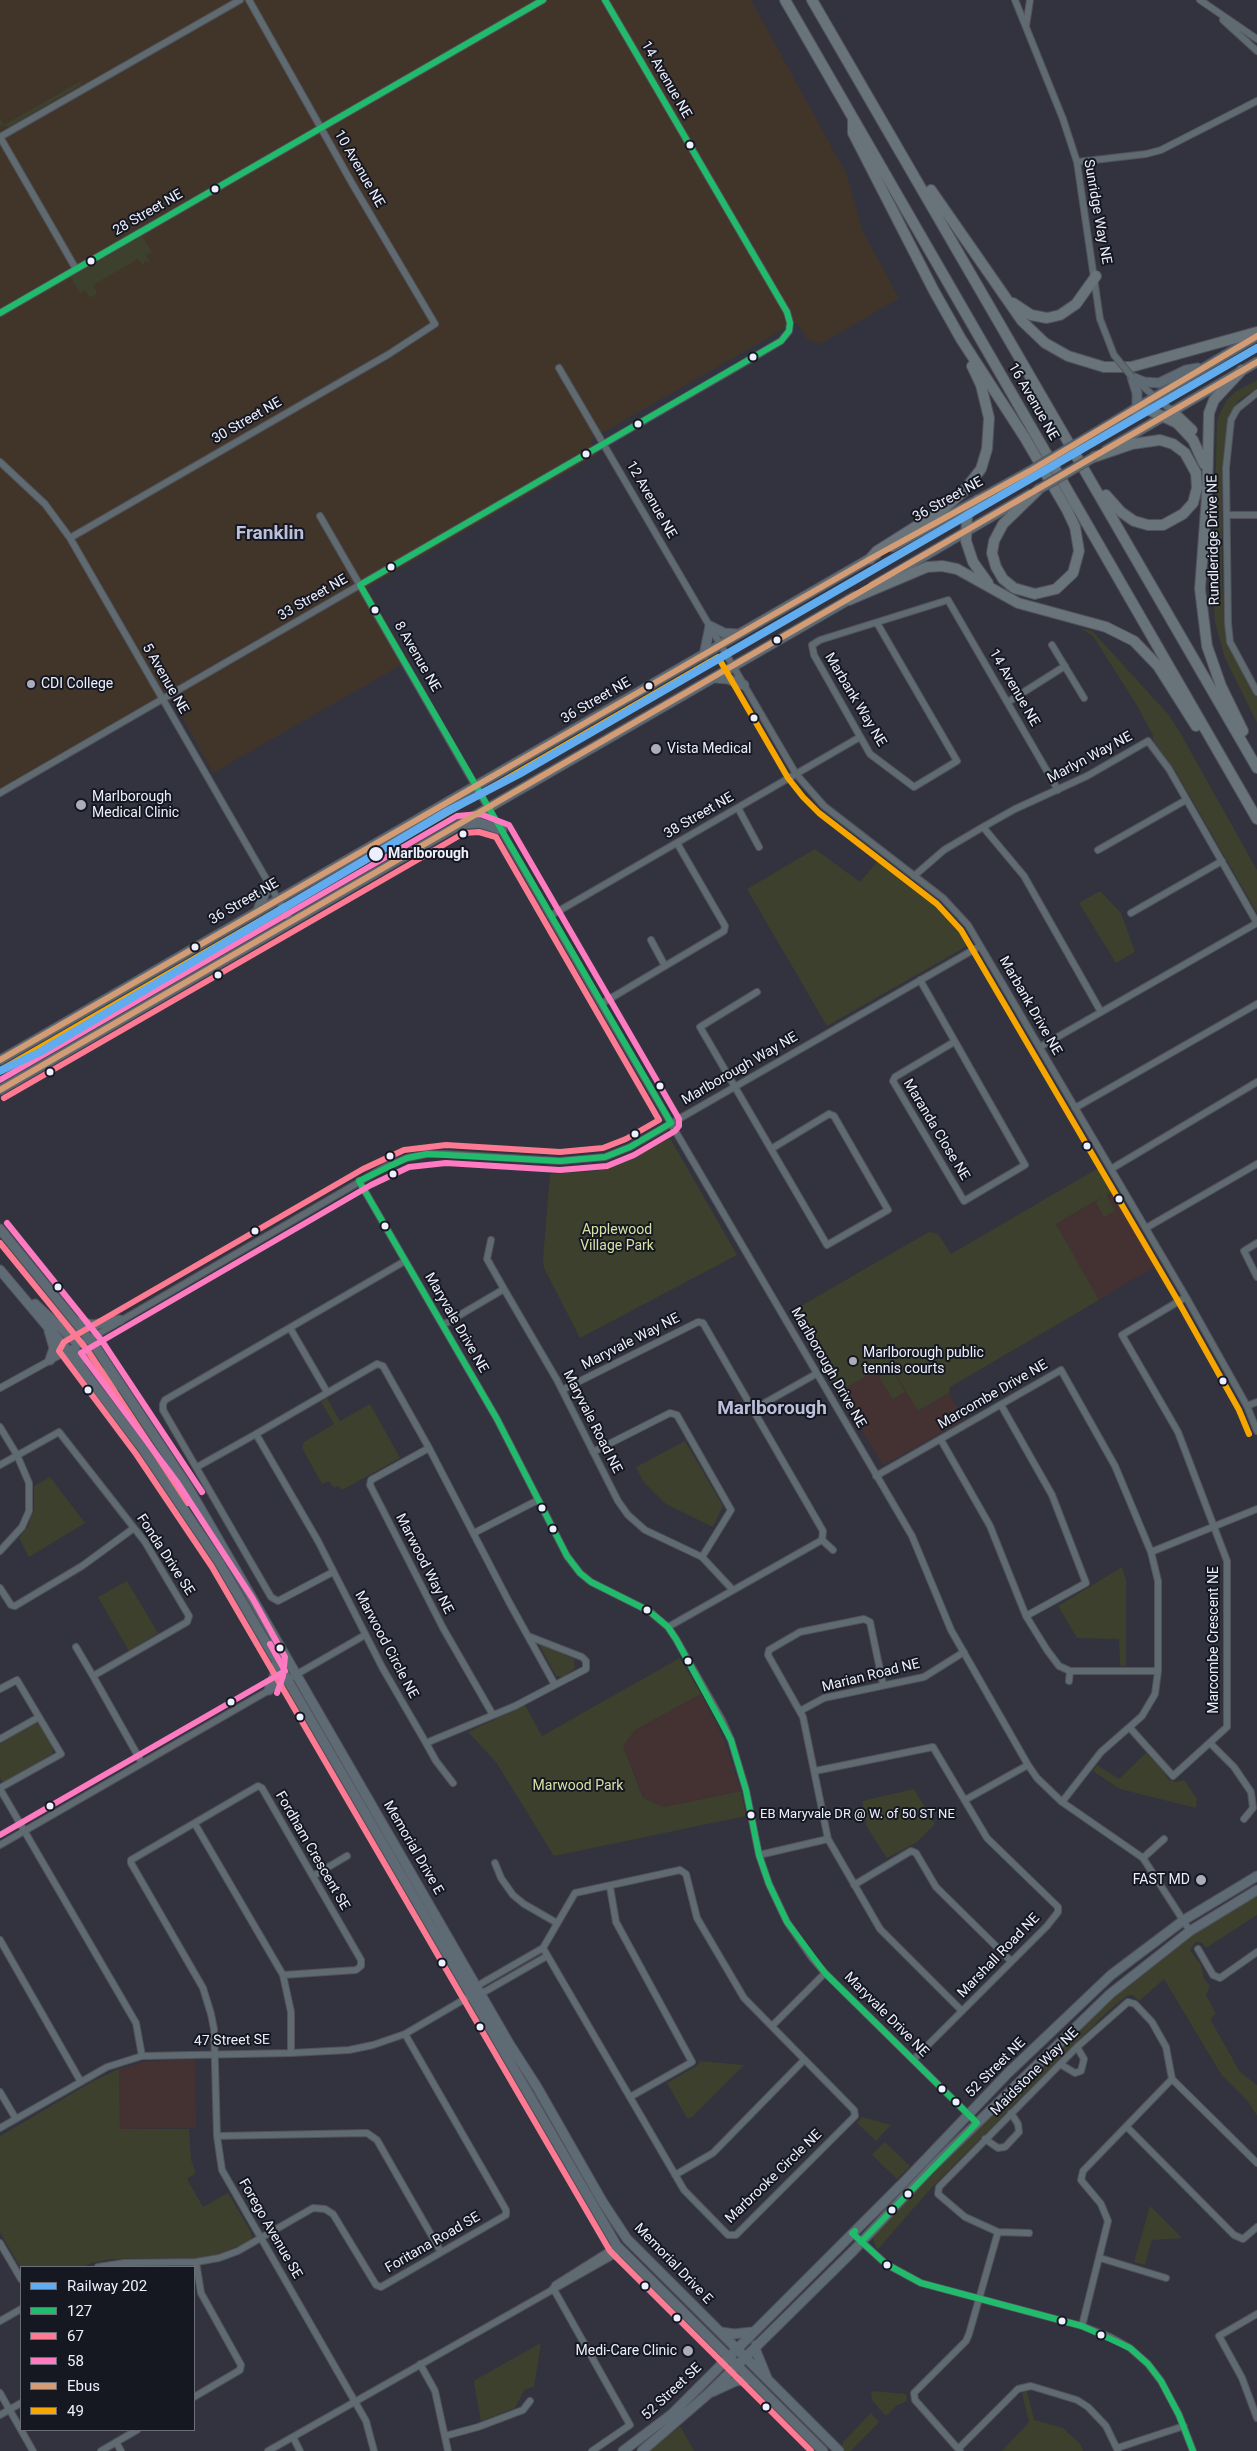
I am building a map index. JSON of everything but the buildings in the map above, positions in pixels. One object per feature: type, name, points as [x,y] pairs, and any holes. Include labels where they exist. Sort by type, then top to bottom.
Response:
[{"type":"highway","name":"16 Avenue NE","points":[[785,0],[1257,818]]},
{"type":"highway","name":"16 Avenue NE","points":[[812,0],[1075,450],[1257,768]]},
{"type":"highway","points":[[881,117],[889,123],[931,190],[1022,321],[1045,343],[1075,359],[1104,367],[1131,367],[1235,336],[1257,332]]},
{"type":"highway","points":[[853,118],[853,132],[934,291],[961,339],[1025,438],[1075,527],[1079,551],[1073,573],[1056,589],[1035,594],[1014,588],[1003,579],[996,567],[992,553],[994,541],[1003,524],[1039,489]]},
{"type":"highway","points":[[1000,290],[1026,313],[1040,317],[1054,317],[1072,308],[1096,276]]},
{"type":"highway","points":[[870,559],[878,551],[942,510],[969,486],[980,469],[987,449],[989,418],[981,385],[961,339]]},
{"type":"highway","points":[[1242,370],[1230,385],[1219,394],[1211,407],[1207,429],[1208,465],[1200,589],[1204,634],[1221,686],[1257,758]]},
{"type":"highway","points":[[1135,409],[1168,413],[1182,418],[1197,438],[1208,465]]},
{"type":"highway","points":[[1168,413],[1193,440],[1203,458],[1207,479]]},
{"type":"highway","points":[[1075,450],[1084,460],[1110,500],[1134,521],[1148,525],[1163,525],[1183,514],[1193,503],[1197,488],[1196,473],[1185,453],[1173,444],[1160,440],[1147,440],[1094,457]]},
{"type":"highway","points":[[978,500],[969,509],[965,532],[968,549],[977,569],[992,587],[1002,595]]},
{"type":"highway","points":[[849,600],[919,570],[935,566],[949,567],[963,572],[1002,595],[1029,607],[1116,631],[1141,646],[1164,674],[1221,766],[1233,777]]},
{"type":"main road","name":"36 Street NE","points":[[0,1060],[870,559],[1030,471],[1257,336]]},
{"type":"main road","points":[[0,1090],[734,667],[1257,362]]},
{"type":"main road","points":[[1132,377],[1144,382],[1159,383],[1186,370],[1205,367]]},
{"type":"main road","points":[[1132,377],[1137,393],[1135,409]]},
{"type":"main road","points":[[704,655],[710,626],[724,633],[739,634]]},
{"type":"main road","points":[[715,678],[728,679],[744,685]]},
{"type":"main road","points":[[461,824],[480,823],[502,830]]},
{"type":"main road","points":[[258,910],[269,882]]},
{"type":"main road","name":"Memorial Drive E","points":[[0,1229],[89,1338],[188,1487],[602,2201],[627,2239],[720,2332],[733,2354],[736,2364],[823,2451]]},
{"type":"main road","name":"Memorial Drive E","points":[[0,1270],[68,1350],[170,1487],[220,1562],[470,1996],[619,2249],[711,2340],[733,2354],[744,2357],[839,2451]]},
{"type":"main road","points":[[7,1279],[78,1344]]},
{"type":"main road","points":[[77,1322],[93,1325],[120,1320]]},
{"type":"main road","points":[[47,1326],[54,1348],[50,1360]]},
{"type":"main road","points":[[68,1350],[80,1354],[130,1398]]},
{"type":"main road","points":[[268,1690],[275,1674],[277,1659]]},
{"type":"main road","name":"52 Street NE","points":[[733,2354],[752,2332],[968,2114],[1111,1975],[1184,1920],[1257,1876]]},
{"type":"main road","name":"52 Street NE","points":[[744,2357],[861,2242],[977,2123],[1110,1994],[1190,1931],[1257,1890]]},
{"type":"main road","points":[[720,2332],[734,2334],[752,2332]]},
{"type":"main road","points":[[711,2340],[718,2354],[718,2367]]},
{"type":"main road","points":[[756,2345],[756,2351],[768,2382]]},
{"type":"main road","name":"52 Street SE","points":[[623,2451],[672,2414],[733,2354]]},
{"type":"main road","name":"52 Street SE","points":[[642,2451],[708,2394],[744,2357]]},
{"type":"main road","points":[[708,2394],[736,2381],[751,2379]]},
{"type":"street","points":[[76,269],[0,137],[240,0]]},
{"type":"street","name":"10 Avenue NE","points":[[249,0],[435,324]]},
{"type":"street","name":"28 Street NE","points":[[0,313],[543,0]]},
{"type":"street","name":"14 Avenue NE","points":[[605,0],[787,312],[790,331]]},
{"type":"street","name":"Sunridge Way NE","points":[[1016,0],[1077,162],[1096,276],[1100,320],[1114,355],[1132,377],[1155,397],[1168,413]]},
{"type":"street","points":[[1026,27],[1030,0]]},
{"type":"street","points":[[1200,0],[1256,51]]},
{"type":"street","points":[[1217,14],[1257,39]]},
{"type":"street","points":[[1077,162],[1146,154],[1161,150],[1257,101]]},
{"type":"street","name":"30 Street NE","points":[[70,538],[389,354],[435,324]]},
{"type":"street","name":"33 Street NE","points":[[0,792],[163,700],[781,341],[790,331]]},
{"type":"street","name":"12 Avenue NE","points":[[559,368],[721,645]]},
{"type":"street","name":"Rundleridge Drive NE","points":[[1257,393],[1237,409],[1231,420],[1226,468],[1228,623],[1230,642],[1257,692]]},
{"type":"street","name":"5 Avenue NE","points":[[0,462],[45,504],[70,538],[291,922]]},
{"type":"street","points":[[1227,515],[1257,515]]},
{"type":"street","name":"8 Avenue NE","points":[[320,516],[476,785]]},
{"type":"street","name":"14 Avenue NE","points":[[948,600],[1058,790]]},
{"type":"street","name":"Marbank Way NE","points":[[877,623],[957,761],[914,787],[870,754],[814,655],[812,645],[820,640],[948,600]]},
{"type":"street","name":"Marbank Drive NE","points":[[721,645],[796,774],[824,806],[914,876],[956,911],[968,925],[1248,1406],[1257,1431]]},
{"type":"street","points":[[1052,645],[1084,698]]},
{"type":"street","points":[[1008,702],[1065,666]]},
{"type":"street","name":"38 Street NE","points":[[550,916],[860,737]]},
{"type":"street","name":"Marlyn Way NE","points":[[914,876],[944,850],[982,827],[1015,809],[1058,790],[1148,741],[1169,770],[1257,923]]},
{"type":"street","name":"Marlborough Drive NE","points":[[476,785],[670,1123],[912,1536],[950,1630],[1028,1765],[1042,1784],[1062,1802],[1143,1858],[1190,1931]]},
{"type":"street","points":[[1098,850],[1186,800]]},
{"type":"street","points":[[738,808],[759,847]]},
{"type":"street","points":[[982,827],[1024,876],[1102,1012]]},
{"type":"street","points":[[601,1004],[724,932],[725,926],[677,843]]},
{"type":"street","points":[[1131,913],[1222,861]]},
{"type":"street","points":[[1040,1048],[1257,923]]},
{"type":"street","points":[[651,940],[665,966]]},
{"type":"street","name":"Marlborough Way NE","points":[[0,1388],[359,1181],[407,1158],[427,1154],[560,1161],[605,1157],[630,1147],[980,946]]},
{"type":"street","name":"Maranda Close NE","points":[[920,980],[1025,1165],[964,1201],[893,1081],[895,1076],[954,1042]]},
{"type":"street","points":[[757,992],[700,1027],[771,1149],[827,1245],[888,1210],[832,1114],[771,1149]]},
{"type":"street","points":[[1075,1108],[1257,1004]]},
{"type":"street","points":[[1111,1169],[1257,1082]]},
{"type":"street","points":[[1146,1228],[1257,1164]]},
{"type":"street","name":"Maryvale Drive NE","points":[[359,1181],[497,1419],[567,1556],[580,1573],[591,1582],[649,1611],[668,1628],[722,1720],[731,1740],[746,1790],[759,1856],[769,1884],[787,1922],[825,1973],[977,2123]]},
{"type":"street","name":"Maryvale Road NE","points":[[492,1240],[487,1259],[562,1390],[618,1501],[628,1515],[645,1530],[702,1557],[732,1589]]},
{"type":"street","points":[[1257,1243],[1244,1251],[1257,1277]]},
{"type":"street","points":[[333,1572],[278,1601],[271,1597],[163,1410],[163,1404],[165,1400],[405,1261]]},
{"type":"street","points":[[443,1325],[504,1289]]},
{"type":"street","name":"Marcombe Crescent NE","points":[[1130,1728],[1174,1776],[1227,1727],[1228,1561],[1178,1432],[1122,1335],[1186,1298]]},
{"type":"street","name":"Maryvale Way NE","points":[[562,1390],[698,1322],[702,1323],[754,1409],[823,1531],[822,1540],[832,1550]]},
{"type":"street","points":[[290,1328],[327,1392]]},
{"type":"street","points":[[197,1467],[377,1364],[383,1366],[429,1448],[555,1685]]},
{"type":"street","name":"Marcombe Drive NE","points":[[876,1476],[1061,1370],[1115,1466],[1151,1552],[1158,1581],[1158,1671],[1155,1694],[1142,1716],[1101,1752],[1062,1802]]},
{"type":"street","points":[[754,1409],[816,1374]]},
{"type":"street","points":[[1248,1406],[1257,1402]]},
{"type":"street","points":[[1000,1405],[1052,1495],[1086,1583],[1026,1616]]},
{"type":"street","points":[[594,1452],[670,1413],[677,1415],[731,1510],[702,1557]]},
{"type":"street","points":[[0,1427],[17,1455],[29,1483],[29,1510],[22,1527],[0,1551]]},
{"type":"street","name":"Fonda Drive SE","points":[[17,1455],[59,1432],[145,1542],[189,1616],[187,1622],[93,1676]]},
{"type":"street","name":"Marwood Circle NE","points":[[256,1434],[436,1761],[453,1783]]},
{"type":"street","points":[[941,1440],[990,1526],[1026,1616],[1046,1650],[1059,1666],[1070,1670],[1158,1671]]},
{"type":"street","name":"Marwood Way NE","points":[[429,1448],[371,1480],[370,1485],[443,1628],[493,1715]]},
{"type":"street","points":[[0,1465],[17,1455]]},
{"type":"street","points":[[474,1533],[538,1500]]},
{"type":"street","points":[[1151,1552],[1257,1509]]},
{"type":"street","points":[[0,1588],[11,1605],[16,1606],[82,1566],[134,1528]]},
{"type":"street","points":[[668,1628],[732,1589],[822,1540]]},
{"type":"street","points":[[883,1684],[870,1622],[864,1619],[800,1632],[769,1650],[768,1655],[800,1711],[815,1771],[828,1839],[880,1929],[962,2011]]},
{"type":"street","points":[[0,1845],[365,1635]]},
{"type":"street","points":[[426,1743],[493,1715],[586,1669],[586,1661],[582,1657],[528,1636]]},
{"type":"street","points":[[76,1647],[142,1763]]},
{"type":"street","name":"Marian Road NE","points":[[800,1711],[824,1698],[932,1674],[964,1652]]},
{"type":"street","points":[[1069,1681],[1070,1670]]},
{"type":"street","points":[[0,1690],[17,1680],[60,1754],[0,1789],[136,2023],[142,2056]]},
{"type":"street","points":[[0,1739],[39,1717]]},
{"type":"street","points":[[1210,1742],[1234,1767],[1251,1792],[1253,1808],[1244,1819]]},
{"type":"street","name":"Marshall Road NE","points":[[815,1771],[933,1747],[996,1850],[1058,1907],[1058,1912],[1047,1926],[913,2060]]},
{"type":"street","points":[[965,1800],[1028,1765]]},
{"type":"street","name":"Fordham Crescent SE","points":[[215,2053],[214,2029],[203,1988],[131,1860],[258,1786],[262,1788],[361,1960],[361,1966],[356,1970],[283,1975]]},
{"type":"street","points":[[195,1824],[283,1975],[290,2012],[291,2053]]},
{"type":"street","points":[[759,1856],[828,1839]]},
{"type":"street","points":[[1143,1858],[1164,1839]]},
{"type":"street","points":[[854,1884],[911,1851],[916,1853],[936,1887],[1011,1961]]},
{"type":"street","points":[[313,1876],[348,1856]]},
{"type":"street","points":[[495,1863],[501,1878],[513,1895],[524,1904],[557,1923]]},
{"type":"street","name":"Marbrooke Circle NE","points":[[680,1870],[686,1874],[697,1918],[744,1998],[854,2110],[854,2116],[736,2235],[728,2235],[684,2190],[547,1956],[543,1948],[557,1923],[575,1893],[680,1870]]},
{"type":"street","points":[[610,1886],[616,1922],[692,2062],[630,2097]]},
{"type":"street","points":[[0,1940],[81,2082]]},
{"type":"street","points":[[470,1996],[543,1948]]},
{"type":"street","points":[[1198,1950],[1213,1975],[1220,1978],[1257,1952]]},
{"type":"street","points":[[479,1990],[547,1956]]},
{"type":"street","points":[[772,2026],[825,1973]]},
{"type":"street","name":"47 Street SE","points":[[0,2128],[107,2067],[142,2056],[349,2050],[373,2045],[405,2034],[470,1996]]},
{"type":"street","name":"Maidstone Way NE","points":[[998,2232],[965,2217],[938,2194],[939,2187],[1077,2047],[1128,2002],[1132,2002],[1152,2022],[1166,2047],[1172,2079]]},
{"type":"street","name":"Foritana Road SE","points":[[111,2266],[196,2262],[238,2251],[313,2208],[324,2209],[333,2214],[376,2285],[381,2287],[506,2215],[506,2210],[405,2034]]},
{"type":"street","points":[[1060,2064],[1075,2074],[1081,2071],[1084,2060],[1077,2047]]},
{"type":"street","name":"Forego Avenue SE","points":[[215,2053],[217,2136],[222,2170],[366,2421],[374,2451]]},
{"type":"street","points":[[675,2175],[713,2153],[804,2060]]},
{"type":"street","points":[[1082,2326],[1108,2221],[1101,2204],[1081,2180],[1083,2171],[1172,2079],[1257,2163]]},
{"type":"street","points":[[0,2092],[16,2119]]},
{"type":"street","points":[[985,2139],[998,2148],[1005,2147],[1019,2132],[1018,2124],[1011,2113]]},
{"type":"street","points":[[1127,2127],[1234,2235],[1243,2239],[1257,2227]]},
{"type":"street","points":[[217,2136],[366,2132],[377,2140],[441,2252]]},
{"type":"street","points":[[1029,2233],[998,2232],[974,2323],[966,2341],[914,2393],[915,2400],[959,2450],[1018,2389],[1031,2386],[1077,2400],[1088,2407],[1106,2426],[1117,2450],[1184,2426]]},
{"type":"street","points":[[852,2233],[886,2264],[913,2280],[980,2300],[1082,2326],[1110,2337],[1130,2348],[1162,2380],[1184,2426],[1193,2451]]},
{"type":"street","points":[[0,2243],[20,2277]]},
{"type":"street","points":[[268,2451],[553,2288],[560,2280],[619,2249]]},
{"type":"street","points":[[1100,2258],[1166,2278]]},
{"type":"street","points":[[195,2396],[240,2370],[242,2365],[201,2293],[196,2262]]},
{"type":"street","points":[[553,2288],[630,2425],[592,2451]]},
{"type":"street","points":[[0,2321],[20,2310]]},
{"type":"street","points":[[1257,2314],[1218,2336],[1242,2378],[1257,2418]]},
{"type":"street","points":[[420,2364],[435,2391],[448,2451]]},
{"type":"street","points":[[0,2393],[20,2429]]},
{"type":"street","points":[[445,2436],[478,2427],[523,2410],[530,2401]]},
{"type":"street","points":[[0,2415],[20,2404]]},
{"type":"street","points":[[21,2431],[33,2451]]},
{"type":"street","points":[[101,2451],[135,2431]]},
{"type":"street","points":[[293,2437],[300,2451]]},
{"type":"street","points":[[116,2442],[121,2451]]},
{"type":"shaded area","points":[[0,0],[751,0],[847,175],[862,230],[899,298],[821,344],[808,340],[796,322],[590,440],[598,454],[367,588],[408,661],[213,773],[174,702],[163,700],[0,794]]},
{"type":"shaded area","points":[[1114,1190],[1157,1265],[1099,1300],[1056,1224]]},
{"type":"shaded area","points":[[889,1363],[918,1411],[949,1393],[964,1420],[886,1464],[882,1464],[839,1392]]},
{"type":"shaded area","points":[[701,1694],[724,1740],[741,1791],[664,1807],[644,1798],[623,1746],[635,1730]]},
{"type":"shaded area","points":[[195,2059],[196,2128],[120,2129],[119,2069],[143,2062]]},
{"type":"green space","points":[[81,81],[81,85],[9,127],[0,125],[0,119],[4,125]]},
{"type":"green space","points":[[142,236],[152,252],[146,255],[150,262],[144,261],[144,266],[138,259],[93,285],[97,293],[90,298],[85,290],[80,293],[71,277]]},
{"type":"green space","points":[[1257,380],[1257,388],[1238,401],[1227,422],[1222,472],[1222,584],[1226,642],[1257,697],[1257,723],[1225,658],[1215,622],[1213,592],[1217,420],[1226,401],[1235,392]]},
{"type":"green space","points":[[1080,628],[1092,631],[1168,714],[1178,729],[1257,870],[1257,913],[1176,772],[1153,740],[1153,735],[1136,704],[1093,636]]},
{"type":"green space","points":[[815,849],[860,882],[880,858],[950,914],[969,940],[967,946],[827,1026],[747,889]]},
{"type":"green space","points":[[1100,891],[1121,913],[1135,952],[1116,963],[1079,903]]},
{"type":"green space","name":"Applewood Village Park","points":[[670,1138],[737,1255],[580,1338],[544,1268],[543,1258],[550,1174],[595,1171],[611,1167],[628,1161]]},
{"type":"green space","points":[[1100,1167],[1114,1190],[1106,1195],[1115,1211],[1104,1217],[1096,1202],[1102,1197],[1056,1224],[1099,1300],[950,1387],[949,1393],[918,1411],[889,1363],[839,1392],[792,1311],[929,1232],[938,1234],[951,1254]]},
{"type":"green space","points":[[892,1369],[905,1392],[893,1399],[879,1377]]},
{"type":"green space","points":[[327,1398],[340,1421],[370,1404],[400,1458],[342,1490],[338,1486],[334,1488],[329,1481],[322,1484],[302,1448],[304,1442],[334,1424],[321,1402]]},
{"type":"green space","points":[[685,1441],[723,1506],[713,1527],[666,1504],[643,1481],[636,1467]]},
{"type":"green space","points":[[50,1477],[85,1523],[29,1557],[19,1538],[28,1526],[34,1509],[34,1486]]},
{"type":"green space","points":[[1122,1567],[1126,1580],[1126,1666],[1120,1666],[1119,1639],[1077,1638],[1058,1606]]},
{"type":"green space","points":[[127,1581],[158,1633],[129,1651],[98,1597]]},
{"type":"green space","points":[[541,1644],[574,1659],[575,1667],[573,1670],[563,1677],[556,1676],[540,1646]]},
{"type":"green space","name":"Marwood Park","points":[[680,1658],[701,1694],[635,1730],[623,1746],[643,1798],[664,1807],[741,1791],[746,1816],[554,1856],[496,1762],[468,1732],[525,1705],[542,1736]]},
{"type":"green space","points":[[36,1723],[40,1725],[53,1748],[52,1754],[3,1783],[0,1778],[0,1744]]},
{"type":"green space","points":[[1146,1753],[1161,1768],[1169,1780],[1176,1782],[1184,1780],[1197,1799],[1196,1808],[1120,1789],[1093,1771],[1097,1765],[1119,1779]]},
{"type":"green space","points":[[914,1789],[935,1824],[917,1842],[887,1858],[867,1827],[862,1801]]},
{"type":"green space","points":[[1257,1893],[1257,1915],[1206,1948],[1202,1943],[1196,1942],[1190,1950],[1201,1965],[1204,1979],[1210,1986],[1206,1995],[1216,2014],[1210,2019],[1240,2072],[1257,2085],[1257,2116],[1248,2101],[1221,2074],[1164,1979],[1139,2001],[1133,1995],[1128,1995],[1107,2012],[932,2187],[878,2249],[876,2247],[873,2238],[876,2231],[1094,2011],[1142,1972],[1204,1927]]},
{"type":"green space","points":[[700,2061],[744,2065],[692,2117],[687,2118],[667,2083],[698,2065]]},
{"type":"green space","points":[[119,2069],[120,2129],[189,2129],[191,2160],[196,2173],[187,2179],[203,2207],[228,2193],[251,2232],[252,2237],[249,2241],[222,2253],[199,2258],[111,2259],[86,2266],[20,2267],[0,2232],[0,2136],[95,2080]]},
{"type":"green space","points":[[862,2117],[891,2125],[876,2141],[857,2123]]},
{"type":"green space","points":[[885,2142],[910,2166],[897,2179],[872,2155]]},
{"type":"green space","points":[[1150,2206],[1182,2238],[1152,2240],[1145,2265],[1134,2262]]},
{"type":"green space","points":[[541,2343],[534,2387],[525,2389],[515,2408],[481,2421],[475,2380]]},
{"type":"green space","points":[[871,2391],[906,2394],[907,2401],[896,2406],[886,2416],[872,2400]]},
{"type":"green space","points":[[1027,2391],[1034,2420],[1063,2428],[1081,2445],[1083,2451],[1002,2451],[1029,2422],[1022,2393]]},
{"type":"green space","points":[[871,2413],[879,2422],[851,2451],[844,2451],[841,2448],[844,2441]]},
{"type":"green space","points":[[680,2426],[694,2451],[648,2451]]},
{"type":"rail line","name":"202","points":[[0,1071],[40,1052],[448,811],[519,774],[1257,348]]},
{"type":"transit line","name":"127","points":[[0,313],[543,0]]},
{"type":"transit line","name":"127","points":[[605,0],[787,312],[790,323],[789,331]]},
{"type":"transit line","name":"127","points":[[360,585],[781,341],[789,331]]},
{"type":"transit line","name":"Ebus","points":[[0,1060],[870,559],[1030,471],[1257,336]]},
{"type":"transit line","name":"Ebus","points":[[0,1090],[1257,362]]},
{"type":"transit line","name":"127","points":[[360,585],[671,1123]]},
{"type":"transit line","name":"49","points":[[4,1068],[718,657],[788,778],[803,797],[819,813],[937,904],[961,930],[1178,1301],[1239,1410],[1249,1434]]},
{"type":"transit line","name":"58","points":[[0,1080],[457,816],[480,814],[509,825],[679,1119],[679,1126],[675,1131],[634,1155],[607,1166],[560,1170],[446,1163],[409,1167],[371,1185],[81,1353],[177,1482],[253,1599],[285,1657],[283,1676],[277,1693]]},
{"type":"transit line","name":"67","points":[[4,1098],[464,833],[479,832],[496,837],[659,1120],[626,1139],[603,1148],[560,1152],[446,1145],[404,1150],[363,1169],[64,1342],[59,1351],[136,1454],[212,1567],[610,2251],[811,2451]]},
{"type":"transit line","name":"127","points":[[359,1181],[407,1158],[427,1154],[560,1161],[605,1157],[630,1147],[671,1123]]},
{"type":"transit line","name":"127","points":[[359,1181],[497,1419],[567,1556],[580,1573],[591,1582],[649,1611],[668,1627],[676,1639],[731,1740],[746,1790],[759,1855],[769,1884],[787,1922],[825,1973],[977,2123],[861,2242]]},
{"type":"transit line","name":"58","points":[[7,1223],[102,1341],[202,1492]]},
{"type":"transit line","name":"67","points":[[0,1243],[88,1351],[188,1503]]},
{"type":"transit line","name":"58","points":[[0,1835],[285,1671],[270,1644]]},
{"type":"transit line","name":"127","points":[[855,2231],[852,2233],[886,2264],[921,2283],[1082,2326],[1130,2348],[1148,2364],[1161,2381],[1179,2415],[1193,2451]]},
{"type":"place","name":"CDI College","points":[[31,684]]},
{"type":"place","name":"Vista Medical","points":[[656,749]]},
{"type":"place","name":"Marlborough Medical Clinic","points":[[81,805]]},
{"type":"place","name":"Marlborough","points":[[376,854]]},
{"type":"place","name":"Marlborough public tennis courts","points":[[853,1361]]},
{"type":"place","name":"EB Maryvale DR @ W. of 50 ST NE","points":[[751,1815]]},
{"type":"place","name":"FAST MD","points":[[1201,1880]]},
{"type":"place","name":"Medi-Care Clinic","points":[[688,2351]]},
{"type":"district","name":"Franklin","points":[[270,534]]},
{"type":"district","name":"Marlborough","points":[[772,1409]]}]
